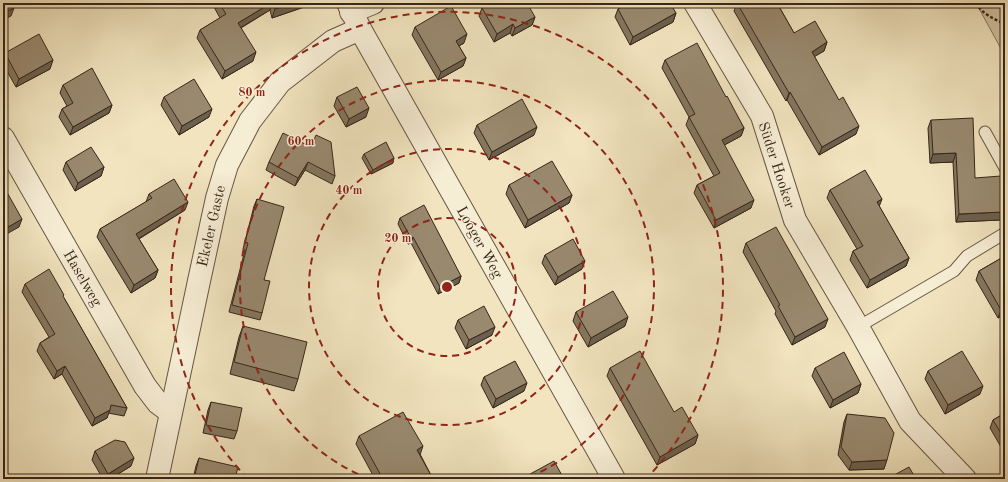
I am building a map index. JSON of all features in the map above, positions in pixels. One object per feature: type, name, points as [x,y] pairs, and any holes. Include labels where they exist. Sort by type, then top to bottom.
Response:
[{"type":"street","name":"Ekeler Gaste","points":[[157,479],[170,412],[217,198],[227,164],[250,121],[280,82],[333,41],[353,14],[373,3]]},
{"type":"street","name":"Süder Hooker","points":[[695,3],[762,116],[795,220],[858,327],[910,421],[965,479]]},
{"type":"street","name":"Looger Weg","points":[[353,14],[614,479]]},
{"type":"street","name":"Haselweg","points":[[3,138],[145,386],[158,403],[170,412]]},
{"type":"lane","points":[[985,132],[1005,168]]},
{"type":"lane","points":[[858,327],[954,271],[967,256],[1005,233]]},
{"type":"path","points":[[976,3],[980,10],[995,20],[1005,24]]},
{"type":"shaded area","points":[[976,3],[1005,3],[1005,56]]},
{"type":"building","points":[[3,3],[11,3],[14,8],[3,13]]},
{"type":"building","points":[[219,3],[271,3],[238,23],[256,52],[225,71],[200,30],[226,14]]},
{"type":"building","points":[[273,3],[294,3],[275,9]]},
{"type":"building","points":[[490,3],[527,3],[535,17],[515,28],[513,24],[497,34],[482,8]]},
{"type":"building","points":[[628,3],[670,3],[676,13],[633,37],[618,9]]},
{"type":"building","points":[[737,3],[777,3],[794,33],[815,21],[827,42],[812,52],[839,100],[843,97],[859,126],[822,147]]},
{"type":"building","points":[[451,6],[467,34],[456,41],[466,58],[441,72],[415,27]]},
{"type":"building","points":[[39,34],[53,60],[19,79],[5,53]]},
{"type":"building","points":[[697,43],[744,128],[722,140],[754,200],[716,220],[697,185],[720,173],[689,117],[695,114],[665,60]]},
{"type":"building","points":[[92,68],[112,105],[73,127],[62,109],[73,103],[63,85]]},
{"type":"building","points":[[194,79],[212,109],[182,126],[164,97]]},
{"type":"building","points":[[357,87],[369,108],[349,119],[337,97]]},
{"type":"building","points":[[522,99],[537,127],[492,152],[477,125]]},
{"type":"building","points":[[973,118],[975,178],[1001,176],[1003,212],[959,214],[956,153],[933,154],[931,120]]},
{"type":"building","points":[[283,133],[311,147],[316,135],[331,142],[335,176],[308,162],[298,178],[269,162]]},
{"type":"building","points":[[386,142],[394,158],[373,170],[364,154]]},
{"type":"building","points":[[91,147],[104,167],[78,183],[66,162]]},
{"type":"building","points":[[552,161],[572,195],[528,220],[509,185]]},
{"type":"building","points":[[865,170],[882,199],[877,202],[909,258],[870,280],[853,251],[863,246],[830,190]]},
{"type":"building","points":[[174,179],[188,202],[136,234],[158,270],[134,285],[100,229],[152,198],[149,194]]},
{"type":"building","points":[[3,187],[22,219],[3,230]]},
{"type":"building","points":[[257,199],[284,207],[264,280],[270,281],[262,313],[232,305],[248,243],[245,242]]},
{"type":"building","points":[[424,205],[461,276],[440,287],[413,237],[411,238],[400,218]]},
{"type":"building","points":[[776,227],[828,319],[795,337],[778,306],[780,305],[746,243]]},
{"type":"building","points":[[573,239],[585,261],[558,277],[545,255]]},
{"type":"building","points":[[1005,256],[1005,307],[1001,310],[979,271]]},
{"type":"building","points":[[49,269],[127,408],[111,405],[110,410],[95,418],[65,366],[57,371],[40,343],[55,334],[25,284]]},
{"type":"building","points":[[613,291],[628,317],[591,338],[576,312]]},
{"type":"building","points":[[484,306],[495,327],[469,340],[458,320]]},
{"type":"building","points":[[243,326],[307,342],[298,379],[234,362]]},
{"type":"building","points":[[640,351],[674,412],[682,407],[698,435],[660,457],[610,368]]},
{"type":"building","points":[[962,351],[983,386],[948,405],[928,371]]},
{"type":"building","points":[[844,352],[861,384],[833,400],[815,368]]},
{"type":"building","points":[[515,361],[527,383],[496,399],[484,377]]},
{"type":"building","points":[[211,402],[242,408],[237,431],[206,425]]},
{"type":"building","points":[[403,412],[423,446],[417,450],[433,479],[383,479],[359,436]]},
{"type":"building","points":[[1005,413],[1005,440],[993,420]]},
{"type":"building","points":[[847,414],[885,418],[894,433],[887,460],[852,462],[841,447]]},
{"type":"building","points":[[115,440],[125,442],[134,458],[108,474],[95,451]]},
{"type":"building","points":[[199,458],[238,467],[235,479],[194,479]]},
{"type":"building","points":[[554,461],[564,479],[521,479]]},
{"type":"building","points":[[909,467],[916,479],[887,479]]}]
